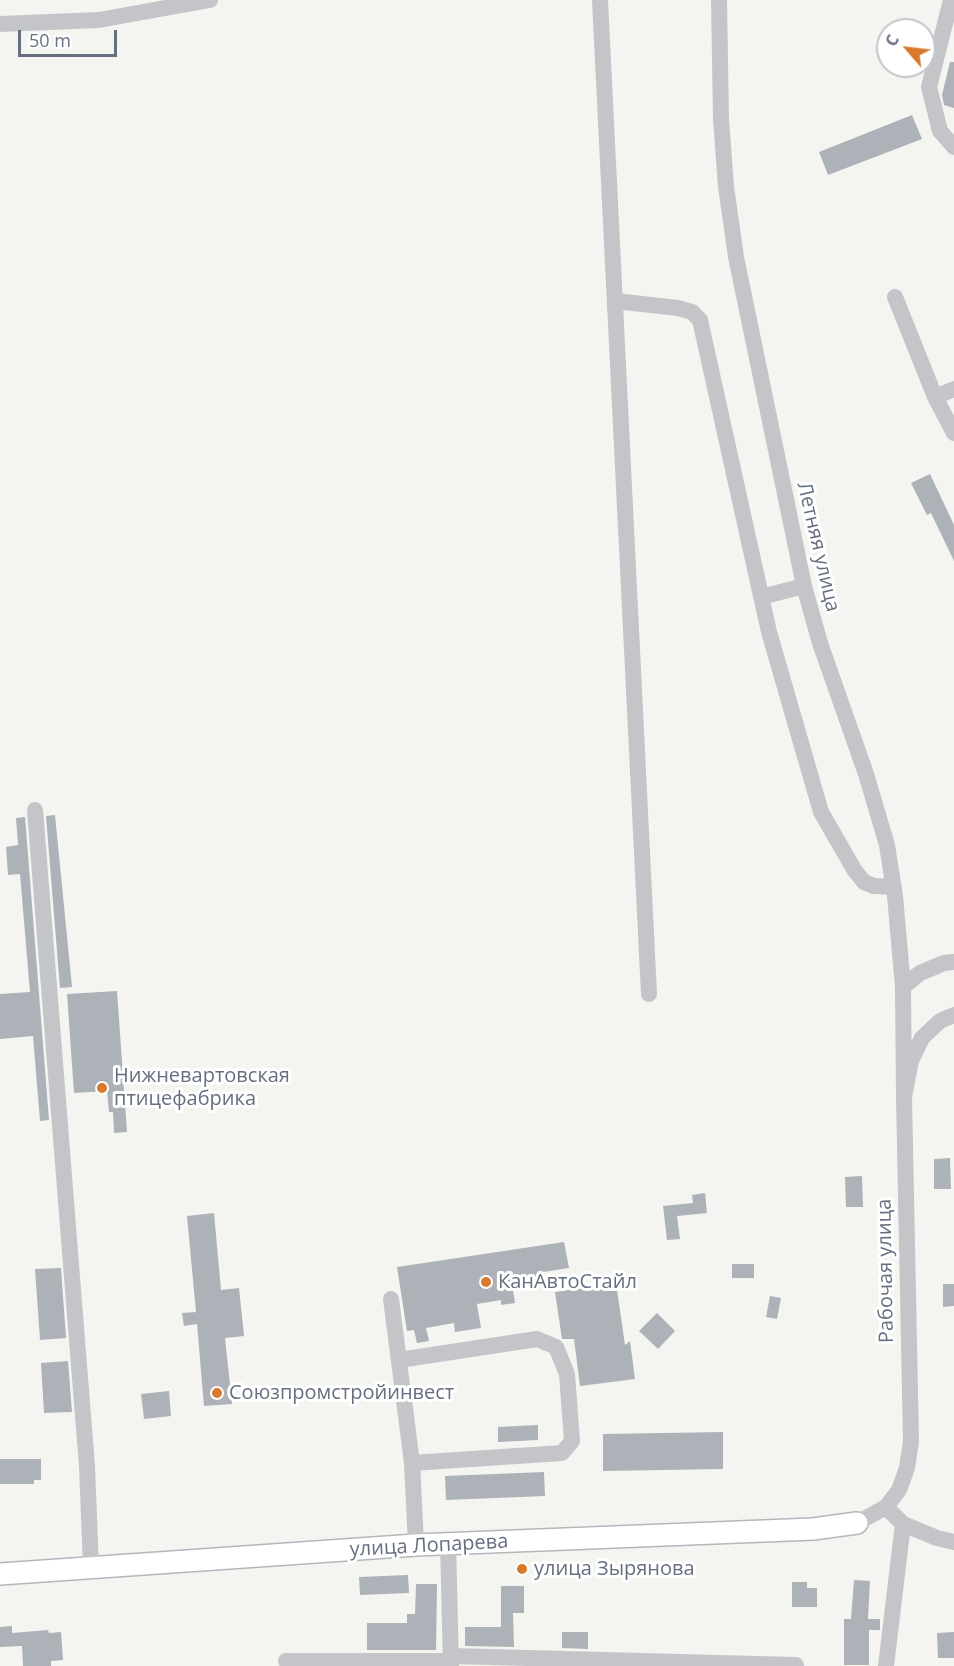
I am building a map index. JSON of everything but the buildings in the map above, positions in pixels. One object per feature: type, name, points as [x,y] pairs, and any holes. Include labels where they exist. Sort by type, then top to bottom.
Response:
[{"type":"main road","name":"улица Лопарева","points":[[0,1574],[416,1545],[801,1530],[857,1523]]},
{"type":"street","points":[[0,24],[99,21],[210,0]]},
{"type":"street","points":[[600,0],[649,994]]},
{"type":"street","name":"Летняя улица","points":[[719,0],[721,119],[726,187],[753,349],[804,586],[820,643],[866,774],[887,845],[894,887],[903,987],[904,1097]]},
{"type":"street","points":[[951,0],[929,87],[940,131],[954,147]]},
{"type":"street","points":[[895,297],[935,397],[954,433]]},
{"type":"street","points":[[615,301],[678,308],[692,312],[700,320],[775,656],[821,812],[855,871],[864,882],[874,886],[894,887]]},
{"type":"street","points":[[935,397],[954,389]]},
{"type":"street","points":[[761,597],[804,586]]},
{"type":"street","points":[[35,810],[87,1466],[91,1568]]},
{"type":"street","points":[[903,987],[920,973],[944,963],[954,962]]},
{"type":"street","name":"Рабочая улица","points":[[886,1508],[899,1490],[907,1468],[911,1441],[904,1097],[911,1061],[922,1038],[940,1021],[954,1015]]},
{"type":"street","points":[[391,1299],[412,1462],[416,1545]]},
{"type":"street","points":[[399,1360],[537,1339],[556,1347],[567,1374],[572,1441],[562,1453],[412,1462]]},
{"type":"street","points":[[857,1523],[886,1508],[903,1524],[937,1538],[954,1542]]},
{"type":"street","points":[[886,1666],[903,1524]]},
{"type":"street","points":[[448,1544],[451,1661]]},
{"type":"street","points":[[286,1661],[796,1665]]},
{"type":"place","name":"Нижневартовская птицефабрика","points":[[102,1088]]},
{"type":"place","name":"КанАвтоСтайл","points":[[486,1282]]},
{"type":"place","name":"Союзпромстройинвест","points":[[217,1393]]},
{"type":"place","name":"улица Зырянова","points":[[522,1569]]}]
